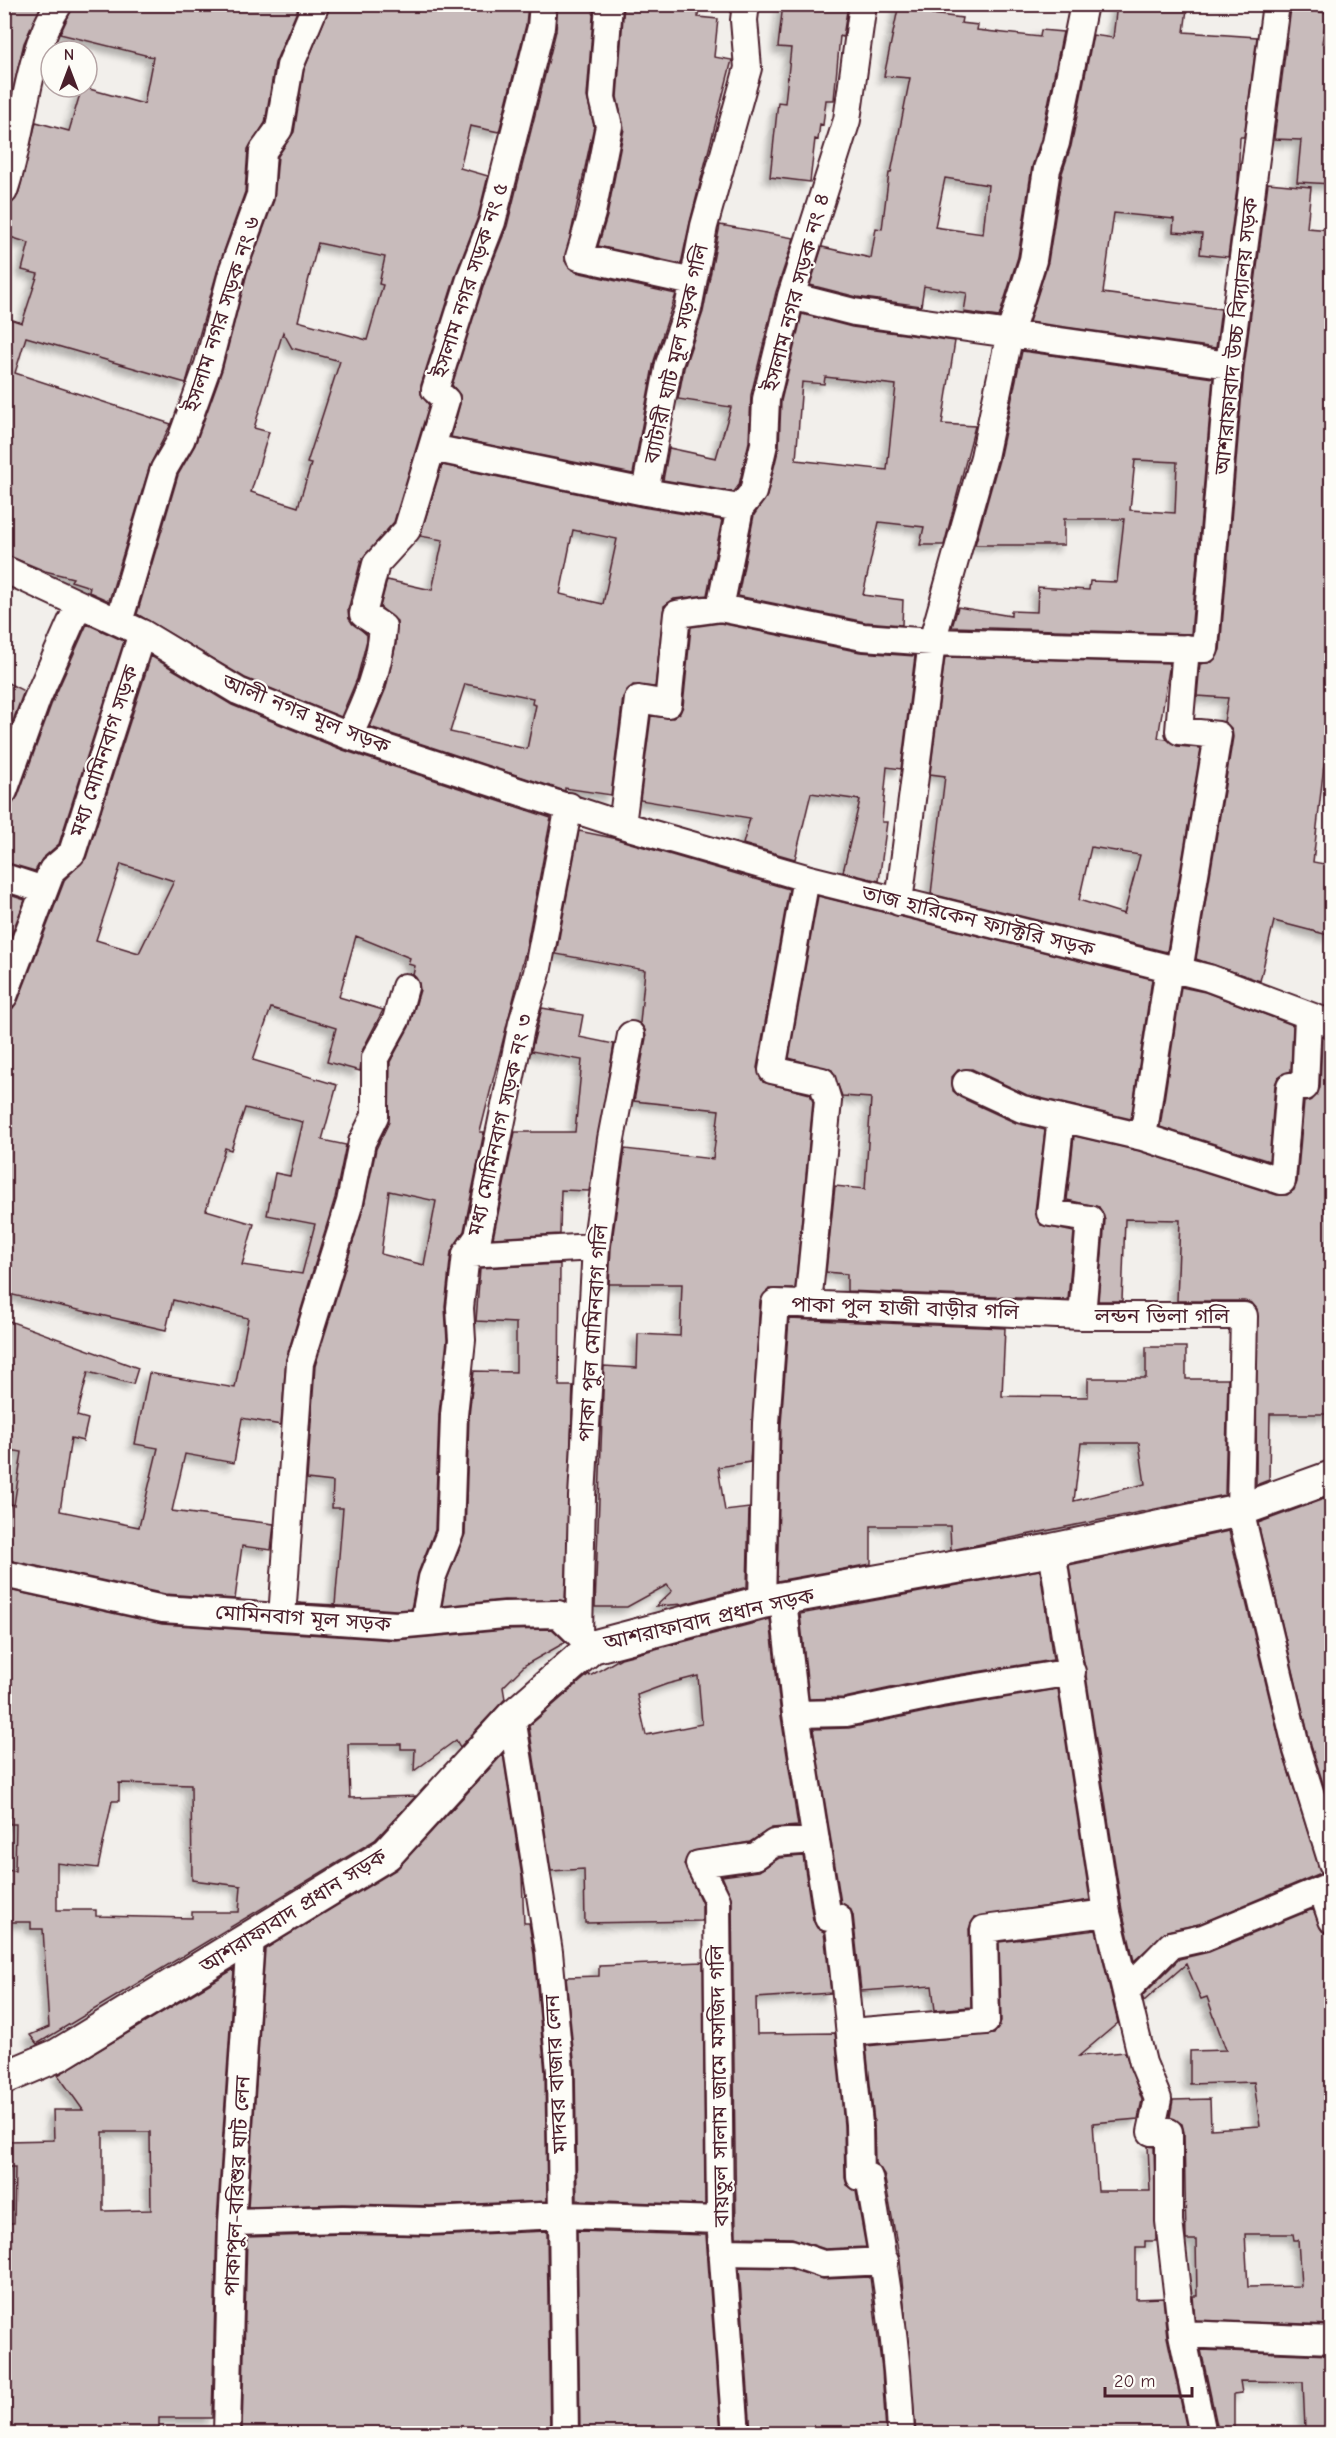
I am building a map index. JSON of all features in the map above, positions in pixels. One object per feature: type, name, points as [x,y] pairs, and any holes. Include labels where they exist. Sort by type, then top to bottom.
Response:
[{"type":"street","points":[[4,191],[16,158],[32,78],[46,24],[59,4]]},
{"type":"street","name":"ইসলাম নগর সড়ক নং ৬","points":[[119,622],[164,469],[181,440],[208,364],[233,268],[260,195],[263,151],[279,129],[290,66],[316,4]]},
{"type":"street","name":"ইসলাম নগর সড়ক নং ৫","points":[[349,736],[372,686],[381,654],[383,627],[363,614],[376,564],[407,530],[432,448],[446,400],[435,390],[471,276],[492,222],[541,27],[543,4]]},
{"type":"street","points":[[609,4],[602,98],[609,126],[592,213],[579,257],[693,282]]},
{"type":"street","name":"ব্যাটারী ঘাট মূল সড়ক গলি","points":[[432,448],[645,492],[669,364],[688,309],[704,226],[748,68],[744,20],[746,4]]},
{"type":"street","name":"ইসলাম নগর সড়ক নং ৪","points":[[720,608],[740,508],[753,492],[764,444],[766,399],[791,296],[847,120],[863,4]]},
{"type":"street","points":[[898,902],[932,642],[984,457],[1010,333],[1033,260],[1047,169],[1056,142],[1084,4]]},
{"type":"street","name":"আশরাফাবাদ উচ্চ বিদ্যালয় সড়ক","points":[[1186,648],[1205,649],[1229,364],[1276,4]]},
{"type":"street","points":[[791,296],[854,312],[1229,364]]},
{"type":"street","points":[[645,492],[740,508]]},
{"type":"street","name":"আলী নগর মূল সড়ক","points":[[6,576],[79,604],[142,633],[238,691],[349,736],[622,825]]},
{"type":"street","points":[[4,791],[37,699],[79,604]]},
{"type":"street","points":[[622,825],[638,699],[668,704],[677,614],[720,608],[863,636],[932,642],[1186,648],[1179,731],[1218,735],[1143,1137]]},
{"type":"street","name":"মধ্য মোমিনবাগ সড়ক","points":[[4,996],[52,870],[72,853],[142,633]]},
{"type":"street","name":"মধ্য মোমিনবাগ সড়ক নং ৩","points":[[424,1622],[432,1578],[450,1533],[454,1414],[462,1340],[460,1308],[466,1254],[478,1237],[522,1023],[537,973],[569,806]]},
{"type":"street","name":"তাজ হারিকেন ফ্যাক্টরি সড়ক","points":[[622,825],[898,902],[1209,978],[1320,1020]]},
{"type":"street","points":[[4,877],[44,890]]},
{"type":"street","points":[[806,878],[772,1070],[822,1081],[828,1101],[807,1305]]},
{"type":"street","points":[[282,1617],[300,1363],[347,1213],[362,1142],[375,1116],[375,1058],[396,1020],[405,987]]},
{"type":"street","points":[[966,1083],[1022,1109],[1143,1137],[1282,1181],[1290,1086],[1305,1087],[1320,1020]]},
{"type":"street","name":"পাকা পুল মোমিনবাগ গলি","points":[[586,1640],[582,1497],[596,1247],[611,1139],[631,1035]]},
{"type":"street","name":"লন্ডন ভিলা গলি","points":[[1061,1118],[1050,1213],[1090,1219],[1082,1316],[1244,1316],[1240,1510]]},
{"type":"street","points":[[466,1254],[596,1247]]},
{"type":"street","name":"পাকা পুল হাজী বাড়ীর গলি","points":[[773,1601],[766,1423],[775,1303],[1082,1316]]},
{"type":"street","name":"আশরাফাবাদ প্রধান সড়ক","points":[[4,2078],[58,2055],[387,1854],[586,1640],[773,1601],[1052,1550],[1240,1510],[1332,1477]]},
{"type":"street","points":[[1240,1510],[1294,1730],[1299,1759],[1332,1863]]},
{"type":"street","points":[[1052,1550],[1107,1913],[1143,2063],[1158,2099],[1151,2132],[1169,2133],[1169,2221],[1182,2334],[1203,2433]]},
{"type":"street","name":"মোমিনবাগ মূল সড়ক","points":[[4,1574],[163,1610],[396,1625],[558,1614],[586,1640]]},
{"type":"street","points":[[773,1601],[796,1714],[828,1918],[838,1917],[859,2124],[860,2177],[869,2177],[885,2261],[899,2383],[901,2433]]},
{"type":"street","points":[[796,1714],[846,1713],[941,1693],[1072,1672]]},
{"type":"street","name":"মাদবর বাজার লেন","points":[[512,1717],[549,1952],[560,2071],[565,2433]]},
{"type":"street","name":"বায়তুল সালাম জামে মসজিদ গলি","points":[[736,2433],[720,2220],[717,1900],[699,1864],[756,1856],[774,1843],[816,1840]]},
{"type":"street","points":[[1127,1990],[1171,1945],[1203,1938],[1327,1888],[1332,1920]]},
{"type":"street","points":[[850,2032],[986,2020],[984,1929],[1107,1913]]},
{"type":"street","name":"পাকাপুল-বরিশুর ঘাট লেন","points":[[227,2433],[232,2222],[251,1938]]},
{"type":"street","points":[[232,2222],[343,2219],[430,2221],[561,2215],[720,2220]]},
{"type":"street","points":[[722,2252],[790,2253],[823,2264],[885,2261]]},
{"type":"street","points":[[1182,2334],[1332,2340]]},
{"type":"building","points":[[4,4],[42,4],[24,43],[4,128]]},
{"type":"building","points":[[74,4],[103,4],[126,10],[128,4],[300,4],[275,63],[265,123],[248,149],[245,192],[219,265],[186,383],[26,337],[15,373],[171,424],[150,465],[109,601],[89,592],[90,587],[71,581],[73,578],[45,571],[4,554],[4,317],[22,323],[38,274],[22,270],[29,243],[4,235],[4,209],[18,195],[36,122],[69,131],[78,99],[99,99],[99,92],[144,104],[153,57],[99,44],[99,39],[80,39],[60,34]]},
{"type":"building","points":[[331,4],[528,4],[526,25],[499,132],[470,126],[460,168],[488,176],[478,217],[457,271],[421,385],[421,394],[429,405],[394,522],[361,560],[348,610],[349,619],[367,635],[367,640],[357,679],[341,717],[245,678],[137,614],[178,475],[195,445],[222,370],[247,273],[274,200],[278,156],[294,132],[304,70]],"holes":[[[318,243],[385,257],[379,284],[383,285],[367,340],[298,321]],[[283,332],[292,348],[340,361],[307,463],[311,464],[298,507],[251,492],[269,432],[254,428]]]},
{"type":"building","points":[[558,4],[594,4],[587,97],[594,126],[565,261],[576,272],[676,294],[654,361],[633,474],[451,437],[460,404],[460,395],[452,385],[485,281],[507,226],[556,31]]},
{"type":"building","points":[[624,4],[699,4],[698,17],[718,19],[714,57],[732,60],[681,264],[598,246],[607,216],[624,129],[617,97]]},
{"type":"building","points":[[783,4],[848,4],[843,37],[840,36],[834,100],[826,100],[823,125],[820,124],[818,140],[815,139],[810,182],[770,177],[778,102],[785,103],[791,48],[778,47]]},
{"type":"building","points":[[899,4],[935,4],[932,14],[962,18],[961,23],[978,25],[977,30],[1040,37],[1041,30],[1063,32],[1041,139],[1032,167],[1018,257],[999,317],[964,312],[967,293],[924,286],[921,306],[857,297],[810,285],[822,247],[871,258],[876,228],[882,229],[889,173],[891,173],[910,78],[884,76]],"holes":[[[945,178],[988,185],[983,234],[935,227]]]},
{"type":"building","points":[[1117,4],[1150,4],[1187,9],[1184,32],[1257,37],[1244,137],[1240,137],[1238,181],[1228,257],[1200,254],[1202,234],[1173,232],[1174,219],[1114,213],[1103,293],[1221,309],[1216,348],[1029,322],[1048,262],[1062,173],[1071,146],[1093,35],[1113,38]]},
{"type":"building","points":[[1291,8],[1327,13],[1322,43],[1332,43],[1332,184],[1297,182],[1301,140],[1274,139]]},
{"type":"building","points":[[1268,183],[1311,187],[1307,228],[1332,230],[1332,694],[1313,862],[1330,865],[1326,891],[1332,892],[1332,936],[1274,921],[1260,981],[1196,959],[1233,737],[1232,729],[1224,722],[1228,698],[1197,696],[1200,664],[1212,662],[1220,650],[1244,367]]},
{"type":"building","points":[[720,225],[794,238],[776,292],[751,395],[749,442],[739,485],[734,492],[663,480],[669,448],[716,458],[731,407],[678,399],[684,368],[703,312]]},
{"type":"building","points":[[802,314],[852,327],[955,341],[942,424],[975,426],[944,545],[920,545],[924,527],[879,522],[863,595],[903,600],[902,625],[865,622],[738,596],[754,515],[767,496],[779,447],[781,401]],"holes":[[[825,377],[896,385],[887,470],[796,460],[802,382],[824,384]]]},
{"type":"building","points":[[1022,351],[1213,378],[1191,634],[952,627],[958,607],[1011,616],[1011,611],[1037,612],[1038,587],[1089,590],[1090,581],[1117,582],[1124,519],[1064,519],[1064,545],[975,545],[999,460]],"holes":[[[1135,460],[1177,462],[1175,513],[1130,510]]]},
{"type":"building","points":[[442,465],[642,507],[722,520],[707,595],[674,599],[664,606],[655,687],[633,685],[623,697],[611,795],[565,788],[565,791],[370,727],[386,688],[396,644],[397,621],[380,607],[387,580],[432,590],[443,540],[420,536]],"holes":[[[573,530],[617,539],[603,604],[560,594]],[[465,684],[533,698],[532,704],[536,705],[527,749],[450,732]]]},
{"type":"building","points":[[720,623],[860,652],[915,656],[901,769],[887,767],[882,822],[887,822],[879,881],[843,872],[860,800],[811,793],[795,859],[743,844],[750,818],[640,800],[651,716],[673,718],[680,713],[683,706],[691,627]]},
{"type":"building","points":[[87,624],[124,641],[59,844],[42,859],[35,871],[4,862],[4,806],[13,803],[18,796],[51,705]]},
{"type":"building","points":[[151,656],[232,705],[343,750],[551,818],[526,949],[480,1132],[484,1132],[464,1231],[451,1252],[445,1307],[447,1340],[439,1414],[435,1530],[418,1573],[411,1609],[396,1610],[298,1603],[335,1605],[343,1508],[332,1508],[333,1482],[307,1479],[315,1366],[364,1206],[376,1149],[389,1122],[390,1062],[409,1027],[420,990],[419,983],[413,975],[415,966],[408,964],[410,958],[356,936],[339,997],[383,1010],[362,1051],[360,1071],[327,1062],[336,1028],[271,1008],[253,1060],[337,1085],[322,1140],[346,1145],[335,1198],[286,1359],[281,1425],[242,1418],[234,1463],[185,1454],[172,1511],[274,1524],[271,1550],[242,1546],[235,1599],[165,1594],[4,1559],[4,1532],[10,1504],[14,1505],[22,1452],[4,1449],[4,1319],[138,1368],[133,1384],[88,1372],[77,1416],[88,1419],[83,1441],[71,1438],[60,1511],[139,1527],[158,1448],[135,1444],[149,1373],[235,1388],[248,1318],[173,1300],[166,1330],[4,1293],[4,1011],[13,1008],[18,1001],[65,879],[86,858]],"holes":[[[121,864],[174,881],[139,953],[96,940]],[[245,1108],[303,1122],[290,1176],[275,1173],[267,1215],[315,1224],[302,1274],[242,1265],[254,1224],[206,1210],[225,1148],[231,1150]],[[389,1191],[436,1201],[424,1265],[381,1254]]]},
{"type":"building","points":[[945,657],[1170,663],[1158,738],[1167,739],[1177,746],[1201,748],[1167,952],[931,894],[945,776],[930,774]],"holes":[[[1091,847],[1140,855],[1124,914],[1079,900]]]},
{"type":"building","points":[[4,681],[24,691],[4,745]]},
{"type":"building","points":[[579,831],[613,838],[789,889],[757,1068],[763,1082],[810,1094],[813,1102],[795,1289],[769,1289],[760,1301],[750,1462],[718,1467],[725,1511],[749,1508],[747,1587],[684,1604],[656,1606],[672,1591],[667,1585],[627,1607],[595,1607],[604,1366],[637,1368],[638,1334],[680,1336],[682,1284],[609,1284],[611,1248],[625,1149],[713,1159],[719,1110],[634,1101],[646,1038],[645,1030],[640,1023],[645,970],[556,954]]},
{"type":"building","points":[[4,893],[25,900],[4,953]]},
{"type":"building","points":[[818,896],[1152,979],[1131,1119],[1027,1095],[972,1069],[958,1070],[952,1077],[953,1091],[960,1097],[1016,1123],[1045,1130],[1035,1212],[1041,1225],[1074,1232],[1068,1300],[847,1291],[847,1274],[826,1272],[835,1186],[865,1189],[871,1098],[842,1096],[832,1070],[789,1058]]},
{"type":"building","points":[[1181,987],[1205,992],[1293,1025],[1291,1071],[1278,1077],[1275,1085],[1269,1161],[1160,1127]]},
{"type":"building","points":[[542,1008],[583,1015],[579,1037],[614,1044],[589,1191],[561,1190],[560,1234],[493,1238],[515,1132],[575,1132],[582,1060],[531,1051]]},
{"type":"building","points":[[1322,1036],[1332,1039],[1329,1310],[1332,1310],[1332,1414],[1270,1414],[1269,1480],[1256,1485],[1257,1309],[1252,1303],[1244,1301],[1177,1301],[1180,1220],[1125,1219],[1122,1301],[1098,1301],[1105,1220],[1099,1207],[1067,1200],[1074,1136],[1139,1151],[1277,1195],[1287,1195],[1294,1190],[1297,1182],[1304,1102],[1312,1100],[1320,1088]]},
{"type":"building","points":[[560,1264],[559,1386],[573,1386],[565,1601],[504,1600],[442,1606],[446,1582],[465,1534],[469,1416],[474,1371],[516,1372],[516,1323],[476,1321],[480,1268]]},
{"type":"building","points":[[789,1319],[1005,1328],[1002,1396],[1088,1397],[1088,1378],[1146,1378],[1146,1347],[1186,1347],[1186,1379],[1228,1379],[1225,1495],[951,1550],[950,1526],[871,1526],[871,1564],[777,1581],[781,1424]],"holes":[[[1081,1443],[1139,1443],[1145,1484],[1074,1501]]]},
{"type":"building","points":[[1329,1497],[1332,1506],[1332,1811],[1311,1746],[1258,1523]]},
{"type":"building","points":[[1229,1531],[1283,1754],[1321,1873],[1199,1924],[1167,1931],[1134,1961],[1122,1910],[1069,1565]]},
{"type":"building","points":[[1040,1570],[1053,1660],[938,1678],[844,1698],[809,1699],[800,1614]]},
{"type":"building","points":[[4,1589],[162,1624],[395,1640],[505,1630],[552,1629],[566,1642],[525,1665],[503,1687],[505,1699],[460,1747],[456,1740],[414,1771],[415,1749],[401,1749],[401,1744],[348,1744],[350,1798],[416,1796],[375,1840],[37,2044],[30,2035],[49,2027],[43,1929],[31,1929],[31,1922],[4,1922],[4,1870],[15,1871],[16,1824],[10,1824],[10,1789],[4,1789]],"holes":[[[119,1783],[191,1785],[192,1880],[241,1886],[239,1912],[192,1912],[192,1918],[96,1916],[96,1910],[57,1910],[57,1863],[98,1868],[112,1801],[119,1801]]]},
{"type":"building","points":[[770,1619],[781,1716],[798,1826],[772,1828],[750,1842],[690,1852],[684,1864],[702,1904],[702,1921],[585,1923],[584,1869],[551,1871],[529,1726],[589,1674],[590,1676],[621,1658]],"holes":[[[698,1676],[702,1724],[646,1735],[637,1695]]]},
{"type":"building","points":[[1058,1689],[1090,1900],[975,1917],[969,1929],[971,2007],[935,2010],[932,1986],[861,1991],[853,1915],[850,1908],[841,1903],[813,1729],[849,1728],[944,1708]]},
{"type":"building","points":[[503,1754],[522,1877],[524,1923],[529,1923],[534,1954],[545,2072],[547,2201],[430,2206],[343,2204],[248,2207],[265,1949],[397,1869]]},
{"type":"building","points":[[803,1856],[813,1920],[817,1928],[824,1932],[831,1993],[756,1998],[757,2034],[835,2033],[844,2125],[845,2178],[847,2185],[856,2191],[866,2247],[825,2249],[792,2238],[736,2237],[732,1900],[722,1876],[759,1871],[779,1858]]},
{"type":"building","points":[[1313,1909],[1322,1931],[1332,1935],[1332,2325],[1195,2320],[1193,2296],[1197,2296],[1196,2240],[1186,2240],[1184,2132],[1182,2124],[1170,2117],[1173,2100],[1210,2099],[1211,2129],[1260,2126],[1254,2082],[1190,2084],[1190,2051],[1226,2050],[1207,1997],[1201,1999],[1186,1964],[1144,2001],[1142,1996],[1179,1959],[1209,1952]],"holes":[[[1245,2234],[1293,2234],[1294,2240],[1298,2240],[1301,2286],[1248,2287]]]},
{"type":"building","points":[[1096,1930],[1118,2023],[1079,2056],[1125,2052],[1142,2100],[1138,2119],[1093,2123],[1098,2191],[1150,2191],[1148,2146],[1154,2147],[1156,2241],[1145,2241],[1145,2247],[1136,2247],[1136,2299],[1163,2298],[1167,2337],[1187,2430],[1176,2430],[1176,2433],[916,2433],[900,2260],[884,2174],[875,2163],[874,2122],[866,2046],[994,2034],[1001,2021],[999,1942]]},
{"type":"building","points":[[703,1962],[705,2205],[577,2200],[575,2070],[566,1977],[599,1976],[599,1966]]},
{"type":"building","points":[[234,1969],[217,2222],[212,2418],[159,2418],[159,2433],[4,2433],[4,2223],[14,2223],[15,2167],[8,2167],[7,2141],[54,2140],[53,2110],[83,2110],[58,2075]],"holes":[[[103,2132],[150,2132],[151,2210],[103,2211]]]},
{"type":"building","points":[[547,2231],[550,2433],[451,2433],[451,2427],[406,2428],[406,2432],[242,2430],[247,2237],[343,2234],[431,2236]]},
{"type":"building","points":[[577,2231],[706,2235],[721,2432],[580,2433]]},
{"type":"building","points":[[739,2267],[788,2268],[823,2279],[870,2277],[882,2370],[886,2433],[751,2432]]},
{"type":"building","points":[[1201,2350],[1332,2355],[1332,2428],[1305,2429],[1303,2382],[1240,2381],[1242,2393],[1234,2394],[1234,2430],[1218,2430]]}]
